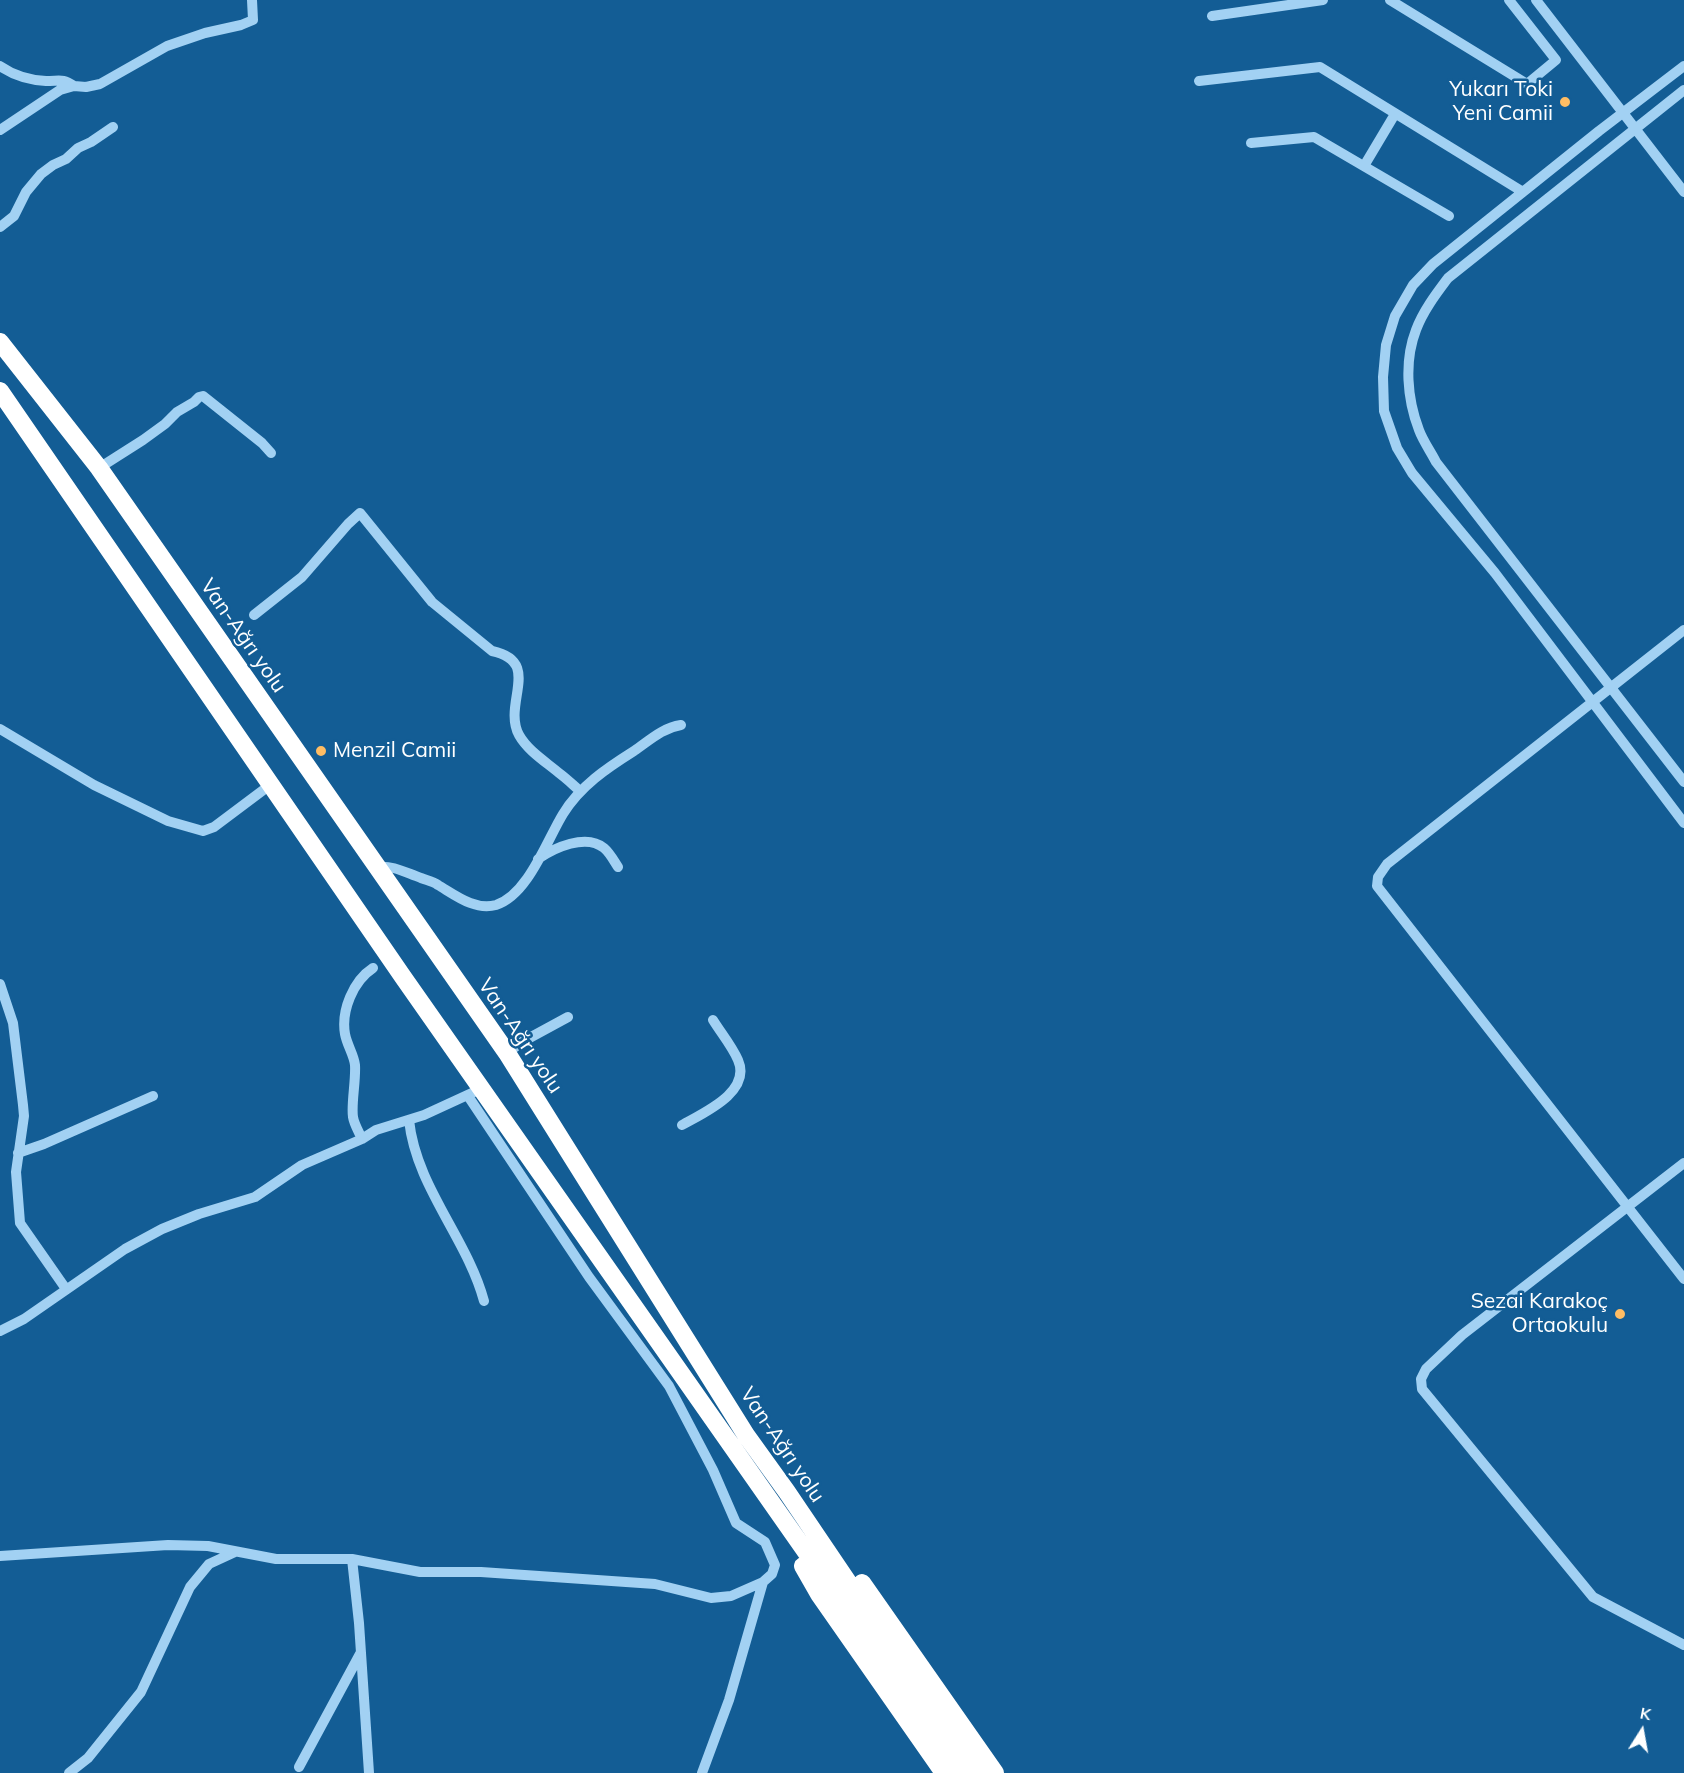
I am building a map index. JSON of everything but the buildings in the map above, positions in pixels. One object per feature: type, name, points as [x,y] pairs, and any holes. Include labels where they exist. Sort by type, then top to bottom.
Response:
[{"type":"highway","name":"Van-Ağrı yolu","points":[[0,342],[99,468],[507,1053],[746,1435],[779,1498],[977,1773]]},
{"type":"highway","points":[[0,392],[270,785],[474,1090],[779,1498],[961,1773]]},
{"type":"highway","points":[[779,1498],[788,1539],[819,1594],[944,1773]]},
{"type":"highway","points":[[779,1498],[846,1560],[996,1773]]},
{"type":"street","points":[[0,130],[60,90],[74,86],[86,87],[99,84],[167,46],[253,20],[252,0]]},
{"type":"street","points":[[1212,16],[1323,0]]},
{"type":"street","points":[[1390,0],[1527,84],[1556,60],[1509,0]]},
{"type":"street","points":[[1536,0],[1684,192]]},
{"type":"street","points":[[1540,39],[1557,26]]},
{"type":"street","points":[[0,66],[24,77],[46,81],[65,80],[74,86]]},
{"type":"street","points":[[1684,66],[1432,264],[1413,285],[1395,316],[1386,345],[1383,377],[1384,411],[1397,448],[1412,473],[1495,573],[1684,823]]},
{"type":"street","points":[[1199,81],[1320,67],[1523,192]]},
{"type":"street","points":[[1684,90],[1448,278],[1429,303],[1416,330],[1408,360],[1409,397],[1419,430],[1436,462],[1684,782]]},
{"type":"street","points":[[1364,166],[1395,114]]},
{"type":"street","points":[[0,226],[14,216],[26,192],[41,174],[113,127]]},
{"type":"street","points":[[1251,143],[1314,137],[1449,216]]},
{"type":"street","points":[[99,468],[149,436],[199,396],[203,396],[262,442],[271,453]]},
{"type":"street","points":[[254,615],[303,577],[360,513],[432,602],[492,651],[503,654],[513,661],[519,670],[514,724],[520,737],[546,763],[580,791]]},
{"type":"street","points":[[1684,630],[1387,864],[1378,877],[1377,886],[1684,1279]]},
{"type":"street","points":[[377,867],[398,868],[436,883],[456,897],[480,905],[500,904],[512,896],[524,883],[563,813],[580,791],[616,761],[660,732],[681,725]]},
{"type":"street","points":[[0,729],[94,785],[168,821],[203,831],[214,827],[270,785]]},
{"type":"street","points":[[537,859],[559,848],[577,843],[592,843],[603,847],[618,867]]},
{"type":"street","points":[[362,1139],[353,1117],[354,1063],[345,1036],[344,1020],[346,1007],[358,982],[365,973],[373,968]]},
{"type":"street","points":[[0,984],[13,1023],[24,1116],[16,1173],[20,1223],[66,1289]]},
{"type":"street","points":[[507,1053],[522,1042],[568,1017]]},
{"type":"street","points":[[682,1125],[716,1106],[737,1086],[740,1077],[741,1068],[738,1060],[713,1020]]},
{"type":"street","points":[[0,1331],[24,1319],[125,1249],[162,1229],[199,1214],[255,1197],[302,1165],[362,1139],[376,1130],[409,1120],[474,1090],[589,1277],[669,1386],[713,1470],[736,1523],[765,1542],[775,1565],[772,1574],[763,1582],[731,1596],[711,1598],[655,1584],[481,1572],[420,1572],[352,1559],[276,1559],[208,1546],[168,1545],[0,1556]]},
{"type":"street","points":[[18,1153],[44,1144],[153,1096]]},
{"type":"street","points":[[409,1120],[410,1132],[423,1175],[464,1249],[478,1280],[484,1301]]},
{"type":"street","points":[[1684,1163],[1462,1335],[1426,1369],[1421,1379],[1422,1389],[1593,1597],[1684,1645]]},
{"type":"street","points":[[69,1773],[88,1758],[141,1692],[190,1587],[209,1564],[235,1552]]},
{"type":"street","points":[[352,1559],[369,1773]]},
{"type":"street","points":[[702,1773],[729,1700],[763,1582]]},
{"type":"street","points":[[299,1767],[361,1653]]},
{"type":"place","name":"Yukarı Toki Yeni Camii","points":[[1565,102]]},
{"type":"place","name":"Menzil Camii","points":[[321,751]]},
{"type":"place","name":"Sezai Karakoç Ortaokulu","points":[[1620,1314]]}]
